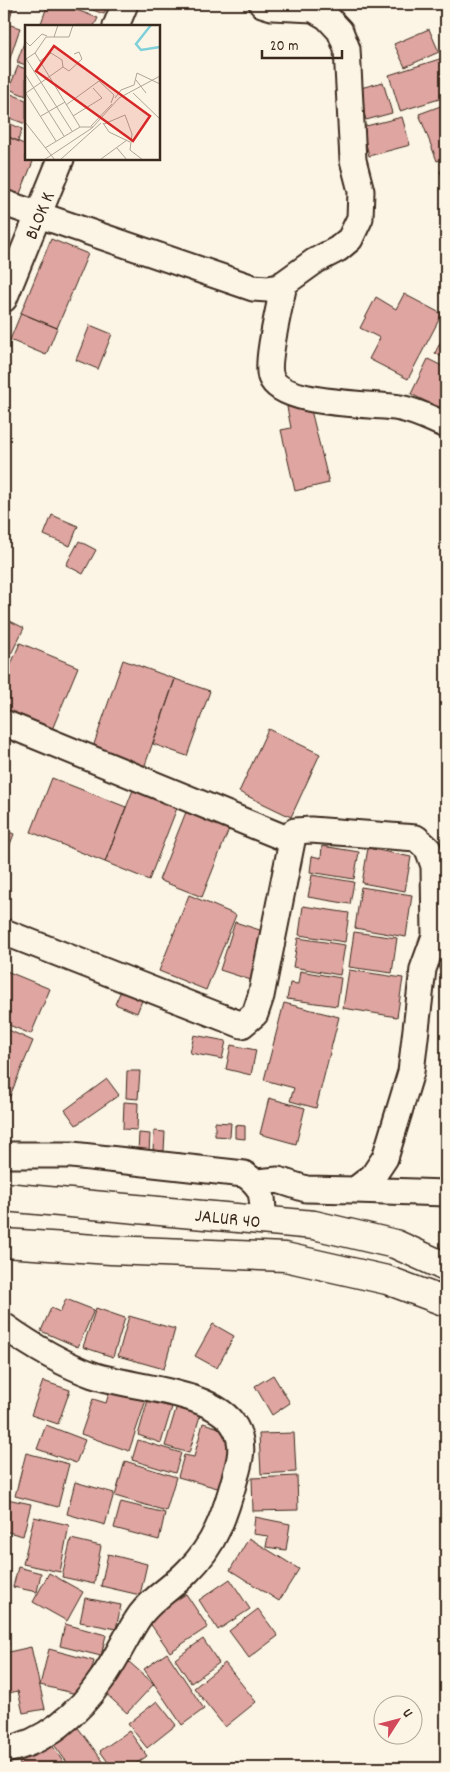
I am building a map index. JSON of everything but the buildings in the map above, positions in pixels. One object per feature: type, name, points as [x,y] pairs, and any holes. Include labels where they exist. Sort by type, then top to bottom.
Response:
[{"type":"highway","name":"JALUR 40","points":[[4,1197],[100,1204],[314,1225],[395,1244],[446,1267]]},
{"type":"highway","points":[[100,1204],[114,1235],[111,1250]]},
{"type":"highway","name":"JALUR 40","points":[[4,1243],[285,1258],[387,1280],[446,1302]]},
{"type":"street","points":[[116,25],[125,4]]},
{"type":"street","points":[[4,203],[253,288],[268,290],[284,283],[315,261],[338,249],[350,239],[360,218],[360,191],[353,160],[347,49],[340,31],[327,17],[313,9],[272,7],[262,4]]},
{"type":"street","name":"BLOK K","points":[[4,299],[62,160]]},
{"type":"street","points":[[284,283],[269,368],[274,384],[282,389],[317,400],[401,408],[446,425]]},
{"type":"street","points":[[4,723],[292,841]]},
{"type":"street","points":[[4,932],[242,1026],[255,1014],[261,996],[292,841],[296,831],[311,830],[416,838],[428,849],[434,866],[435,936],[423,969],[411,1072],[385,1158],[373,1176],[355,1190]]},
{"type":"street","points":[[4,1155],[82,1156],[244,1174],[257,1182],[278,1180],[306,1189],[446,1193]]},
{"type":"street","points":[[257,1182],[263,1198],[263,1220]]},
{"type":"street","points":[[4,1326],[44,1353],[94,1375],[195,1398],[222,1413],[235,1427],[240,1441],[241,1456],[225,1517],[203,1555],[188,1572],[153,1600],[140,1616],[102,1680],[73,1713],[42,1738],[30,1744],[4,1750]]}]
